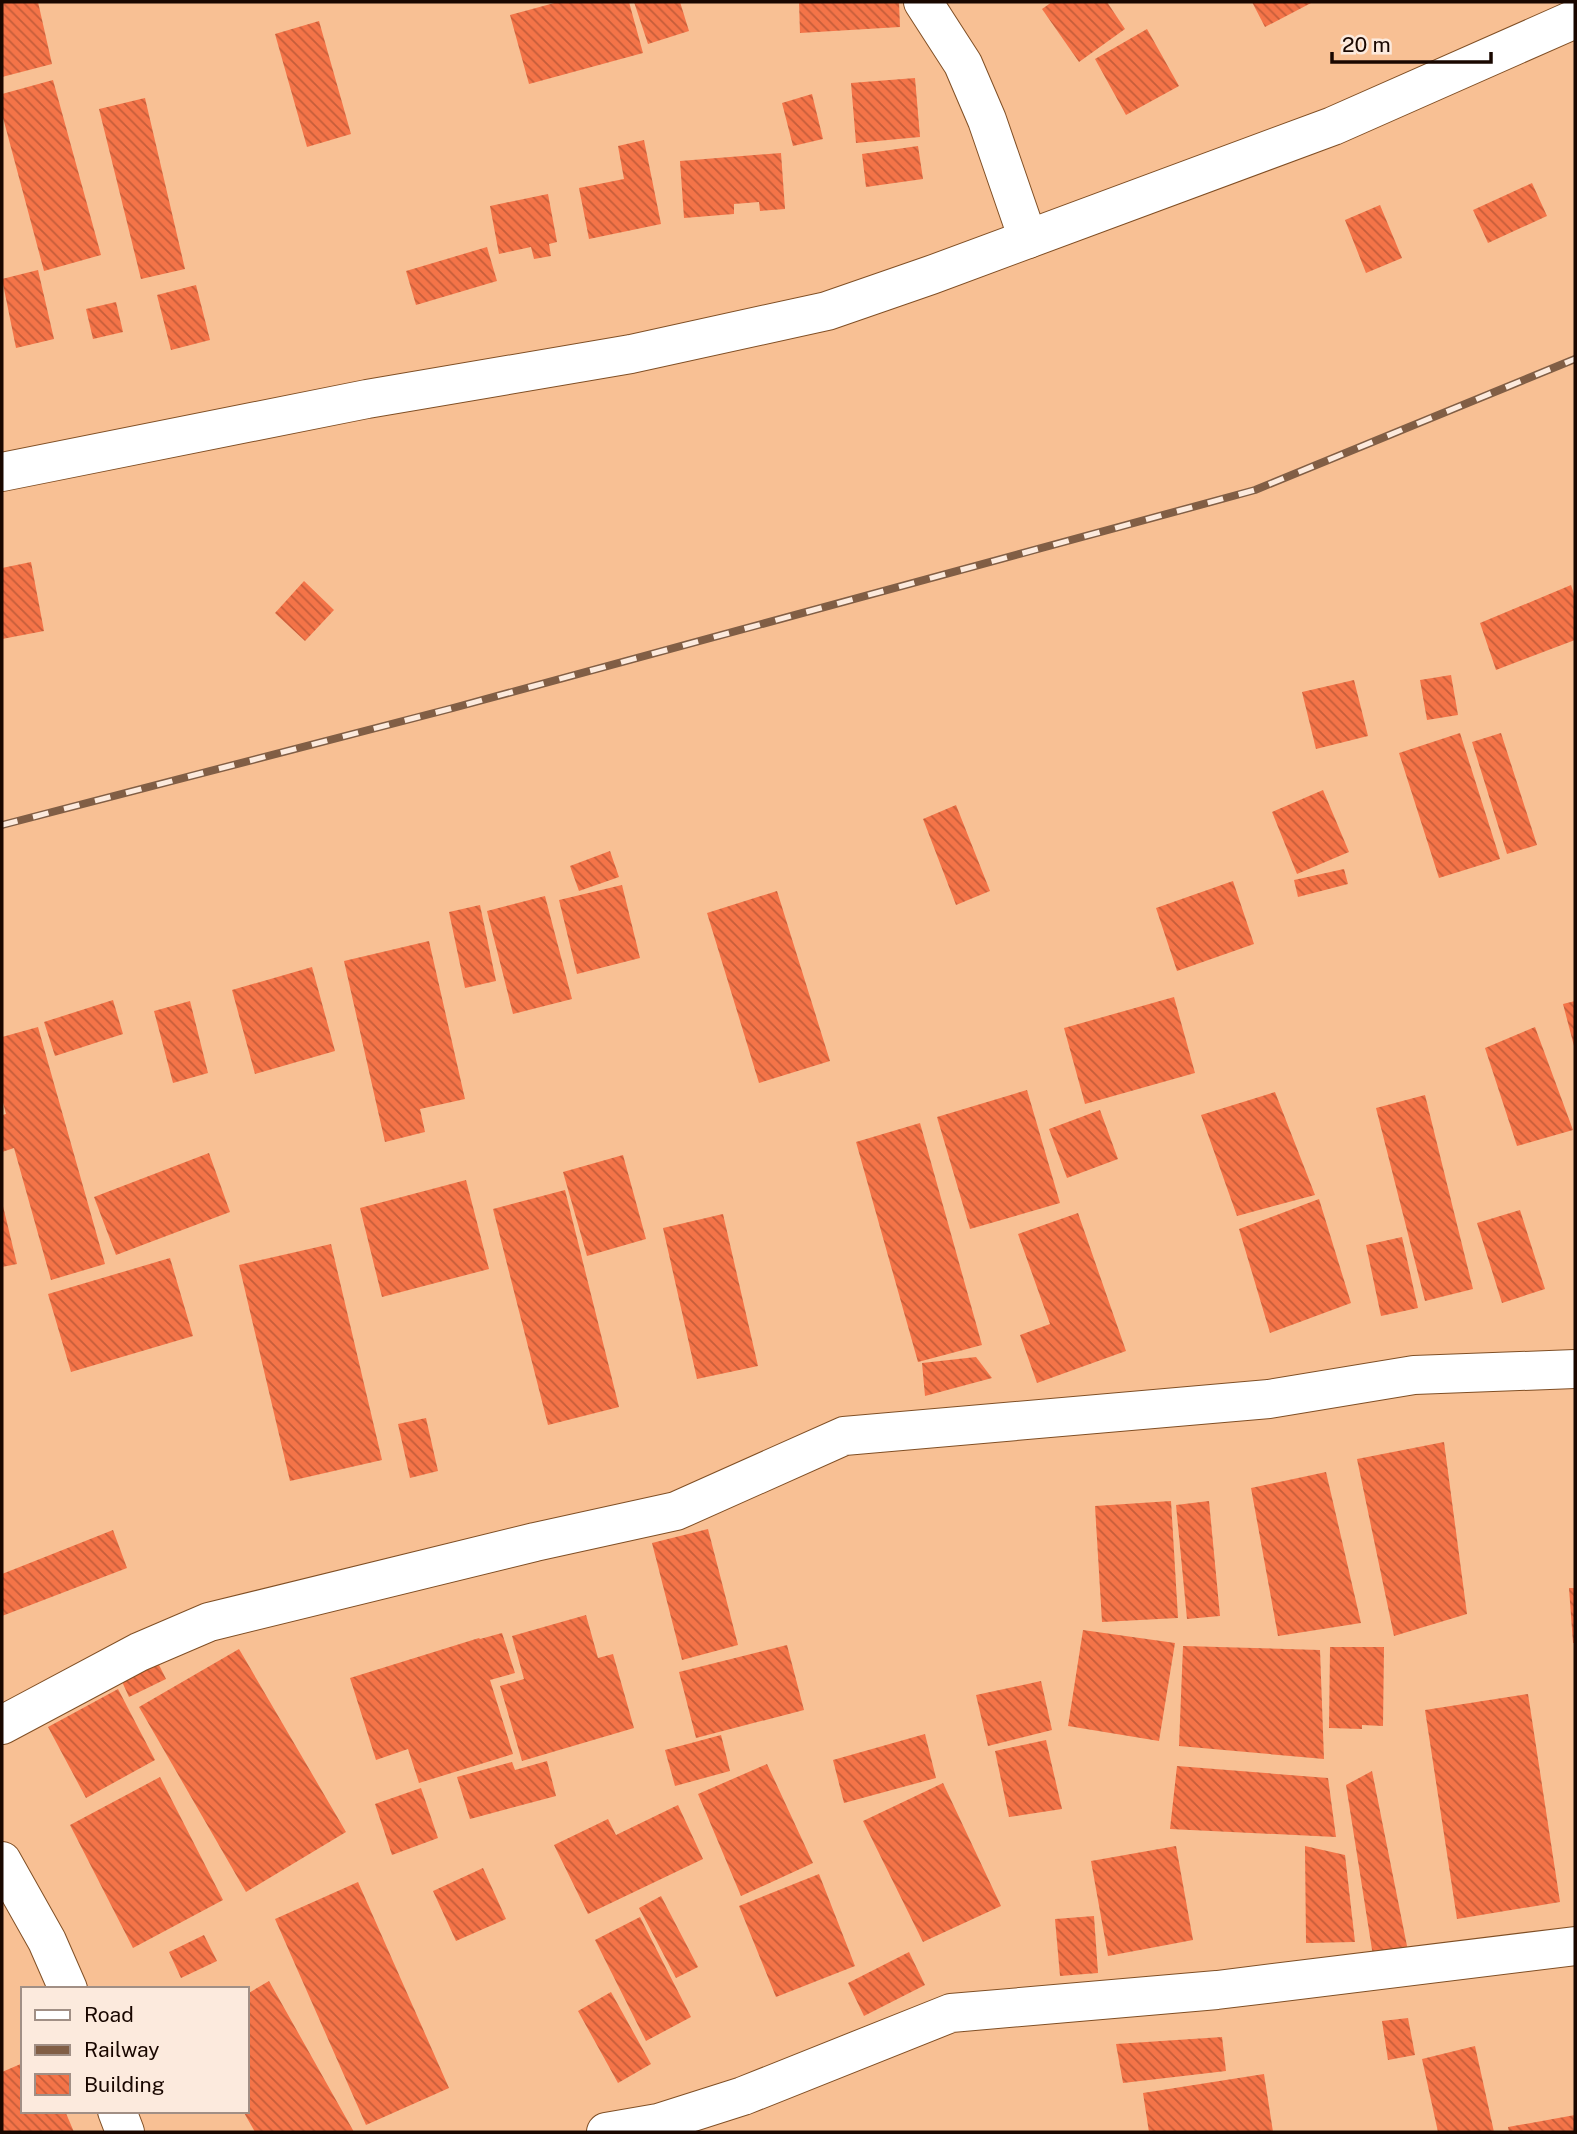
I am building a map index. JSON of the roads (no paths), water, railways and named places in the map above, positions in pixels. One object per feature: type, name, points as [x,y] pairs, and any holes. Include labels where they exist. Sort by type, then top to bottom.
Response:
[{"type":"street","points":[[923,2],[963,64],[1028,239]]},
{"type":"street","points":[[2,472],[367,399],[631,354],[814,314],[931,275],[1334,126],[1575,19]]},
{"type":"street","points":[[2,1725],[139,1652],[209,1622],[535,1542],[676,1511],[844,1436],[1269,1399],[1414,1376],[1575,1369]]},
{"type":"street","points":[[2,1861],[47,1941],[67,1987]]},
{"type":"street","points":[[606,2132],[664,2127],[951,2013],[1217,1990],[1575,1946]]},
{"type":"street","points":[[118,2113],[125,2132]]},
{"type":"railway","points":[[2,825],[453,708],[1255,490],[1575,359]]}]
